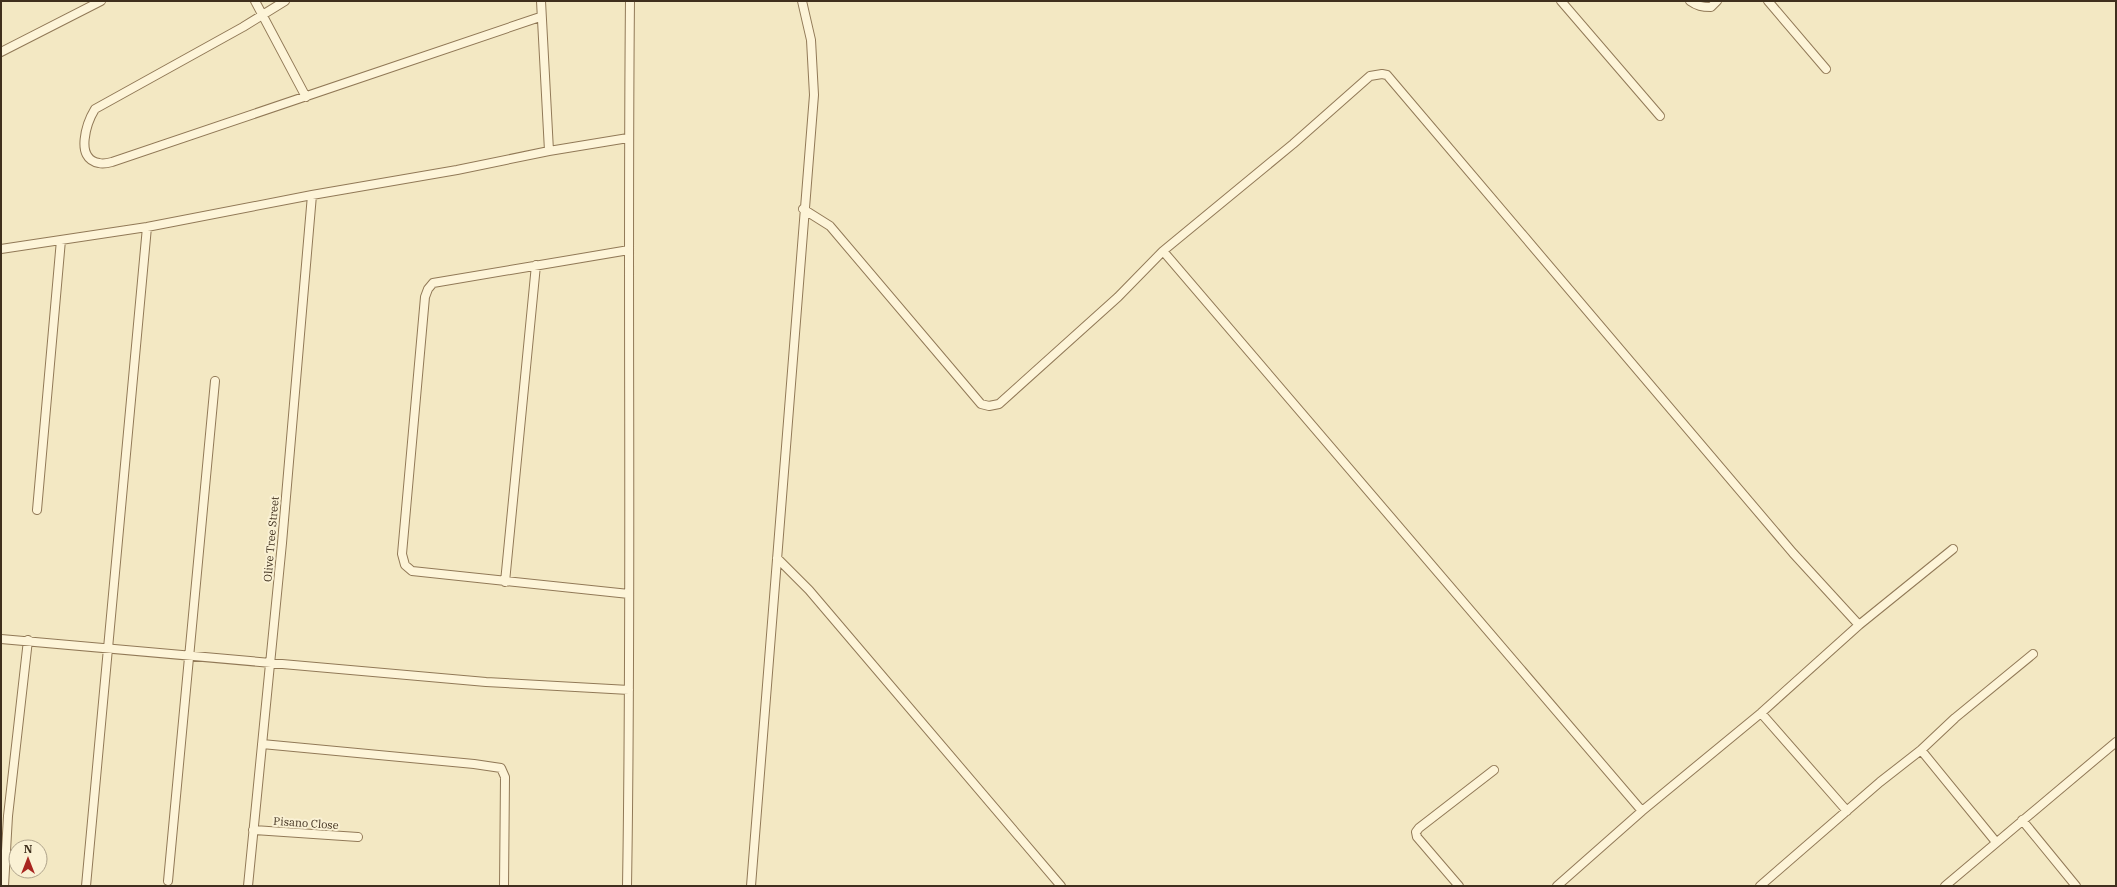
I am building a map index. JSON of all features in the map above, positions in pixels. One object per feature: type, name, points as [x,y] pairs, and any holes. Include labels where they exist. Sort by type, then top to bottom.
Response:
[{"type":"street","points":[[1,52],[101,1]]},
{"type":"street","points":[[255,1],[306,96]]},
{"type":"street","points":[[285,1],[263,16],[95,109],[88,121],[85,134],[84,150],[90,159],[98,163],[112,162],[540,17]]},
{"type":"street","points":[[541,1],[540,17],[547,87],[549,151]]},
{"type":"street","points":[[627,886],[630,594],[628,138],[630,1]]},
{"type":"street","points":[[751,886],[814,95],[811,40],[802,1]]},
{"type":"street","points":[[1561,1],[1660,116]]},
{"type":"street","points":[[1690,1],[1697,6],[1711,7],[1717,1]]},
{"type":"street","points":[[1768,1],[1826,68]]},
{"type":"street","points":[[804,209],[830,226],[981,404],[989,406],[999,404],[1118,297],[1163,251],[1287,149],[1370,76],[1382,74],[1387,75],[1793,553],[1859,625]]},
{"type":"street","points":[[1,249],[147,227],[312,194],[457,170],[549,151],[628,138]]},
{"type":"street","name":"Olive Tree Street","points":[[248,886],[270,662],[312,194]]},
{"type":"street","points":[[86,886],[147,227]]},
{"type":"street","points":[[37,510],[61,240]]},
{"type":"street","points":[[629,250],[433,283],[428,289],[425,297],[402,554],[405,565],[412,571],[504,582],[630,594]]},
{"type":"street","points":[[1163,251],[1642,811]]},
{"type":"street","points":[[504,582],[536,265]]},
{"type":"street","points":[[168,881],[215,381]]},
{"type":"street","points":[[1557,886],[1642,811],[1761,712],[1859,625],[1953,549]]},
{"type":"street","points":[[776,558],[809,590],[1061,886]]},
{"type":"street","points":[[1,639],[28,640],[189,656],[486,682],[629,690]]},
{"type":"street","points":[[4,886],[8,816],[28,640]]},
{"type":"street","points":[[1760,886],[1921,750],[1955,718],[2033,654]]},
{"type":"street","points":[[1761,712],[1847,811]]},
{"type":"street","points":[[1944,886],[2116,742]]},
{"type":"street","points":[[262,744],[474,764],[501,768],[505,778],[504,886]]},
{"type":"street","points":[[1921,750],[1996,842]]},
{"type":"street","points":[[1458,886],[1417,836],[1416,832],[1419,828],[1494,770]]},
{"type":"street","points":[[2022,820],[2076,886]]},
{"type":"street","name":"Pisano Close","points":[[253,830],[358,837]]}]
